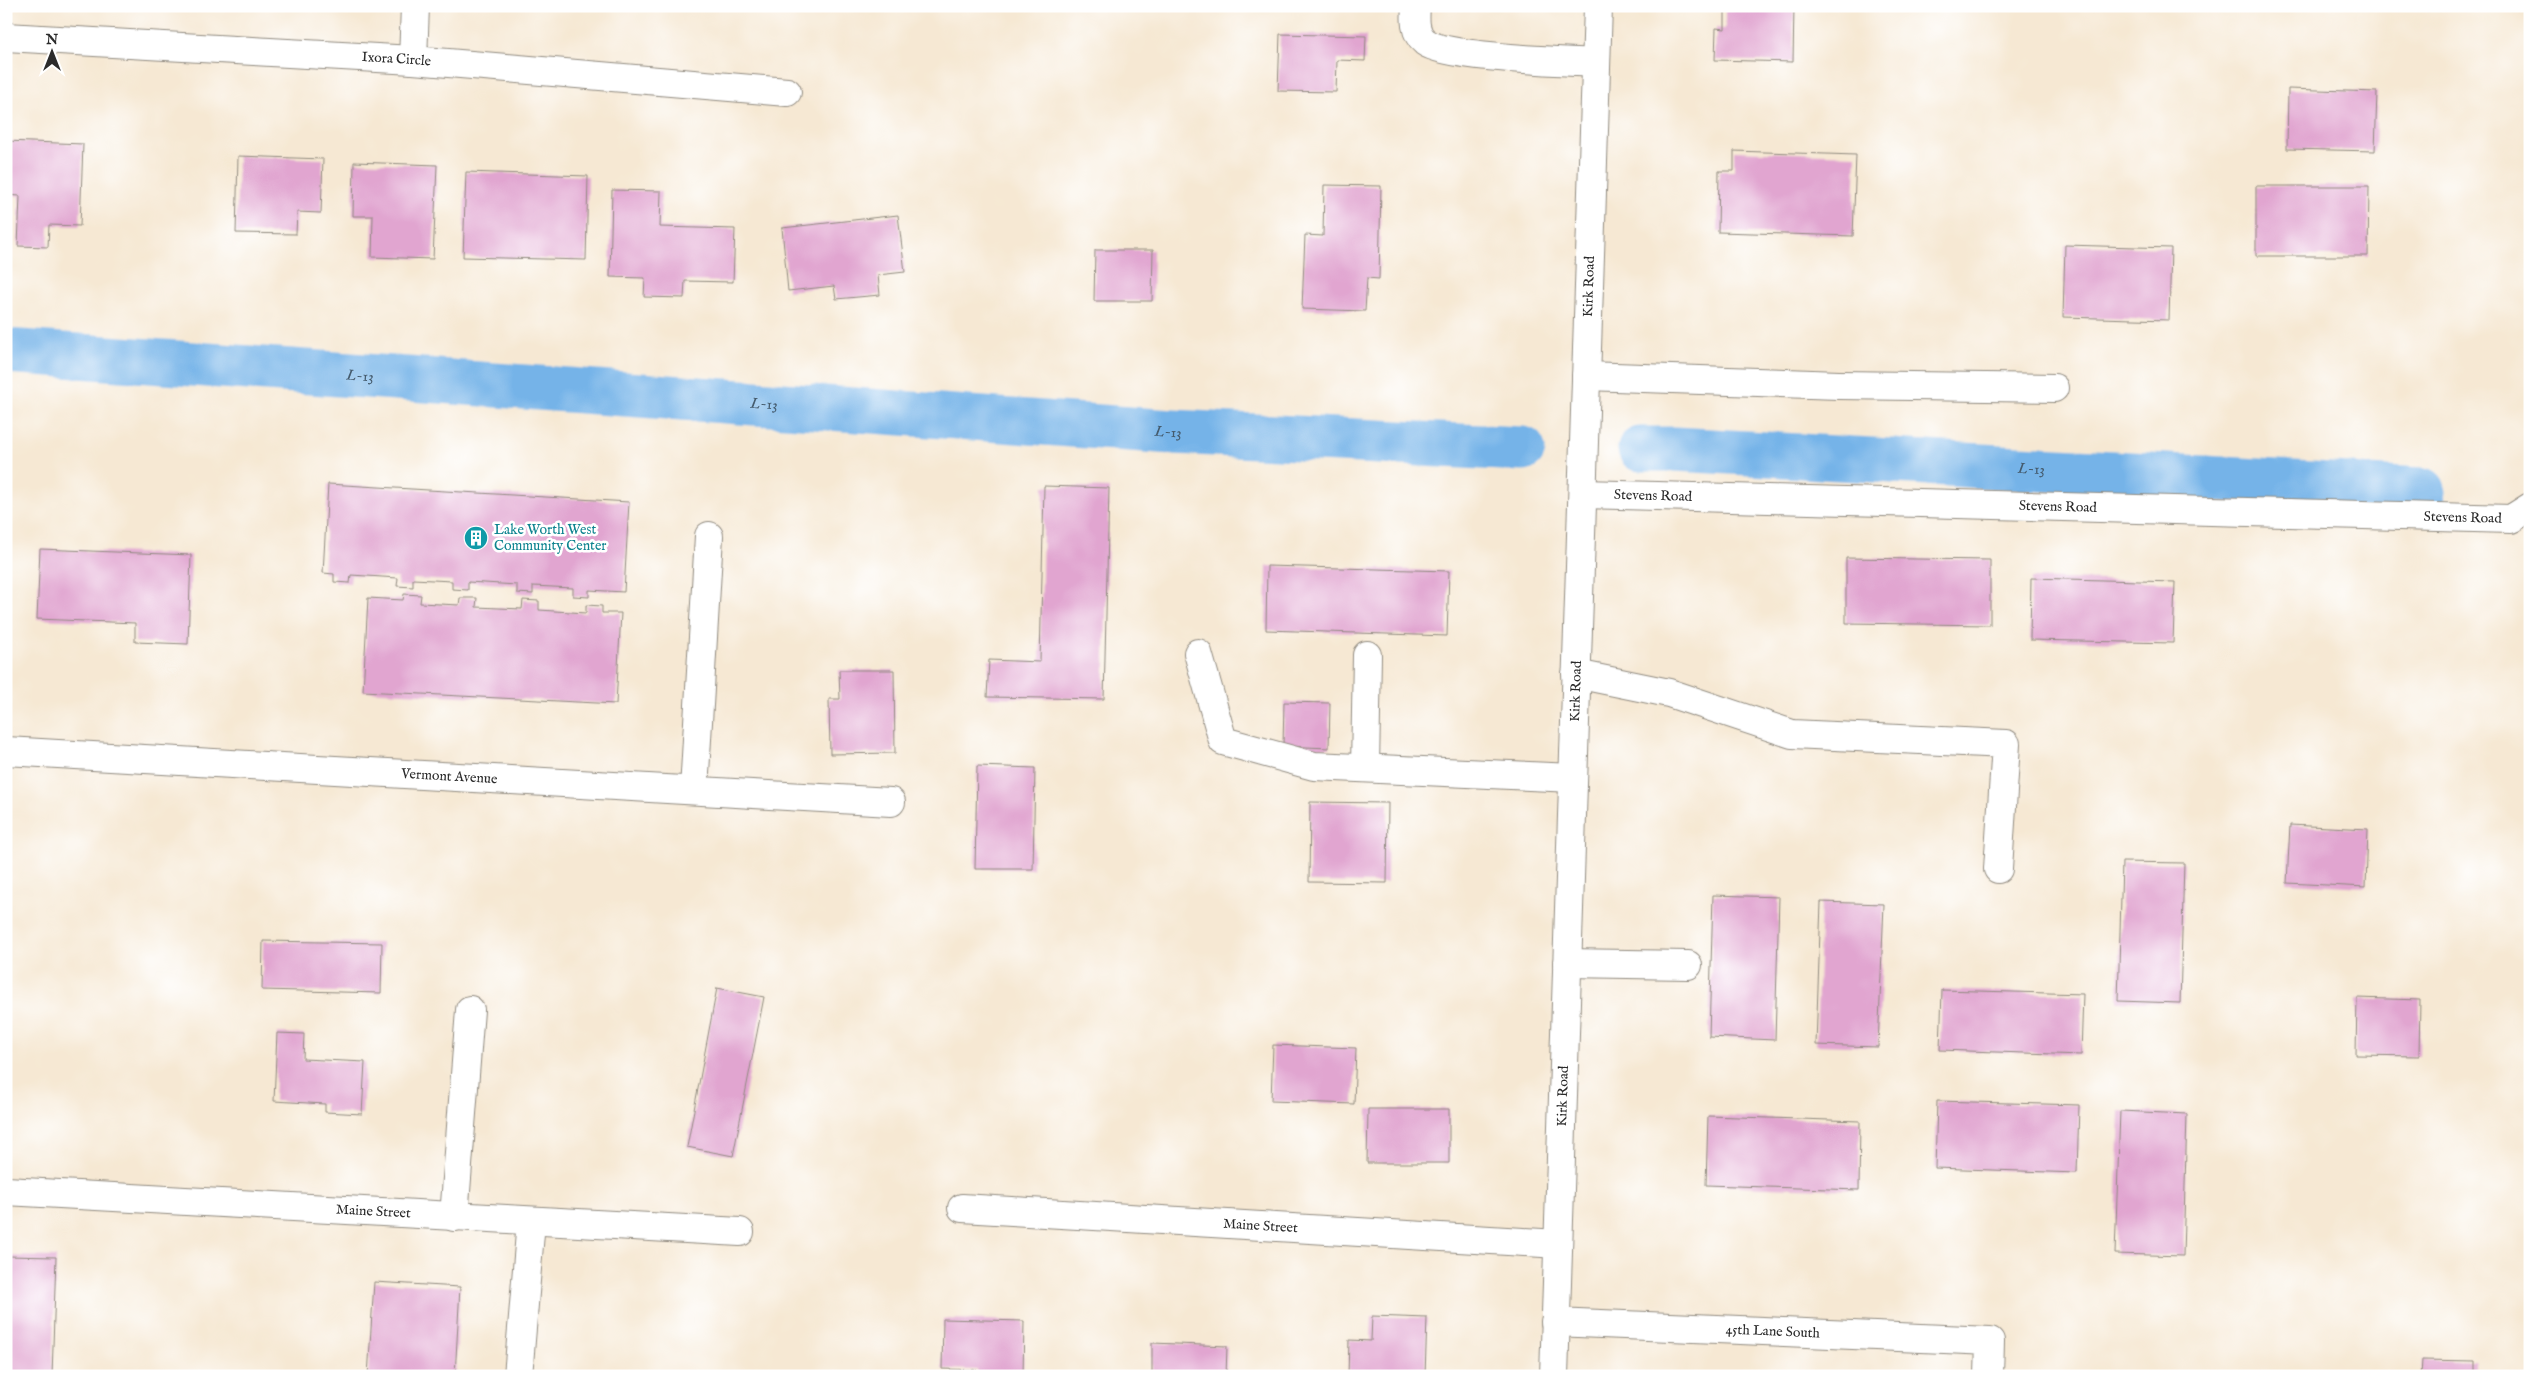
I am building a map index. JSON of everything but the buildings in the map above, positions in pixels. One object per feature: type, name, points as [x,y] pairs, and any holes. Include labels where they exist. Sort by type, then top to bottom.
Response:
[{"type":"street","points":[[413,60],[415,6]]},
{"type":"street","points":[[1416,6],[1415,25],[1418,34],[1426,42],[1438,49],[1470,54],[1596,63]]},
{"type":"street","name":"Kirk Road","points":[[1554,1376],[1598,6]]},
{"type":"street","name":"Ixora Circle","points":[[6,37],[413,60],[787,92]]},
{"type":"street","points":[[1586,376],[1839,385],[2054,388]]},
{"type":"street","name":"Stevens Road","points":[[1583,494],[2511,519],[2530,506]]},
{"type":"street","points":[[694,790],[709,536]]},
{"type":"street","points":[[1198,653],[1223,741],[1314,766],[1573,778]]},
{"type":"street","points":[[1365,768],[1367,655]]},
{"type":"street","points":[[1576,674],[1669,693],[1792,734],[2006,744],[1998,869]]},
{"type":"street","name":"Vermont Avenue","points":[[6,751],[891,802]]},
{"type":"street","points":[[1567,963],[1688,965]]},
{"type":"street","points":[[454,1217],[470,1010]]},
{"type":"street","name":"Maine Street","points":[[6,1190],[740,1232]]},
{"type":"street","name":"Maine Street","points":[[962,1208],[1558,1244]]},
{"type":"street","points":[[518,1376],[531,1221]]},
{"type":"street","name":"45th Lane South","points":[[1555,1322],[1990,1341],[1989,1376]]},
{"type":"waterway","name":"L-13","points":[[6,351],[1173,432],[1523,449]]},
{"type":"waterway","name":"L-13","points":[[1640,449],[1674,449],[2423,490]]},
{"type":"place","name":"Lake Worth West Community Center","points":[[476,538]]}]
